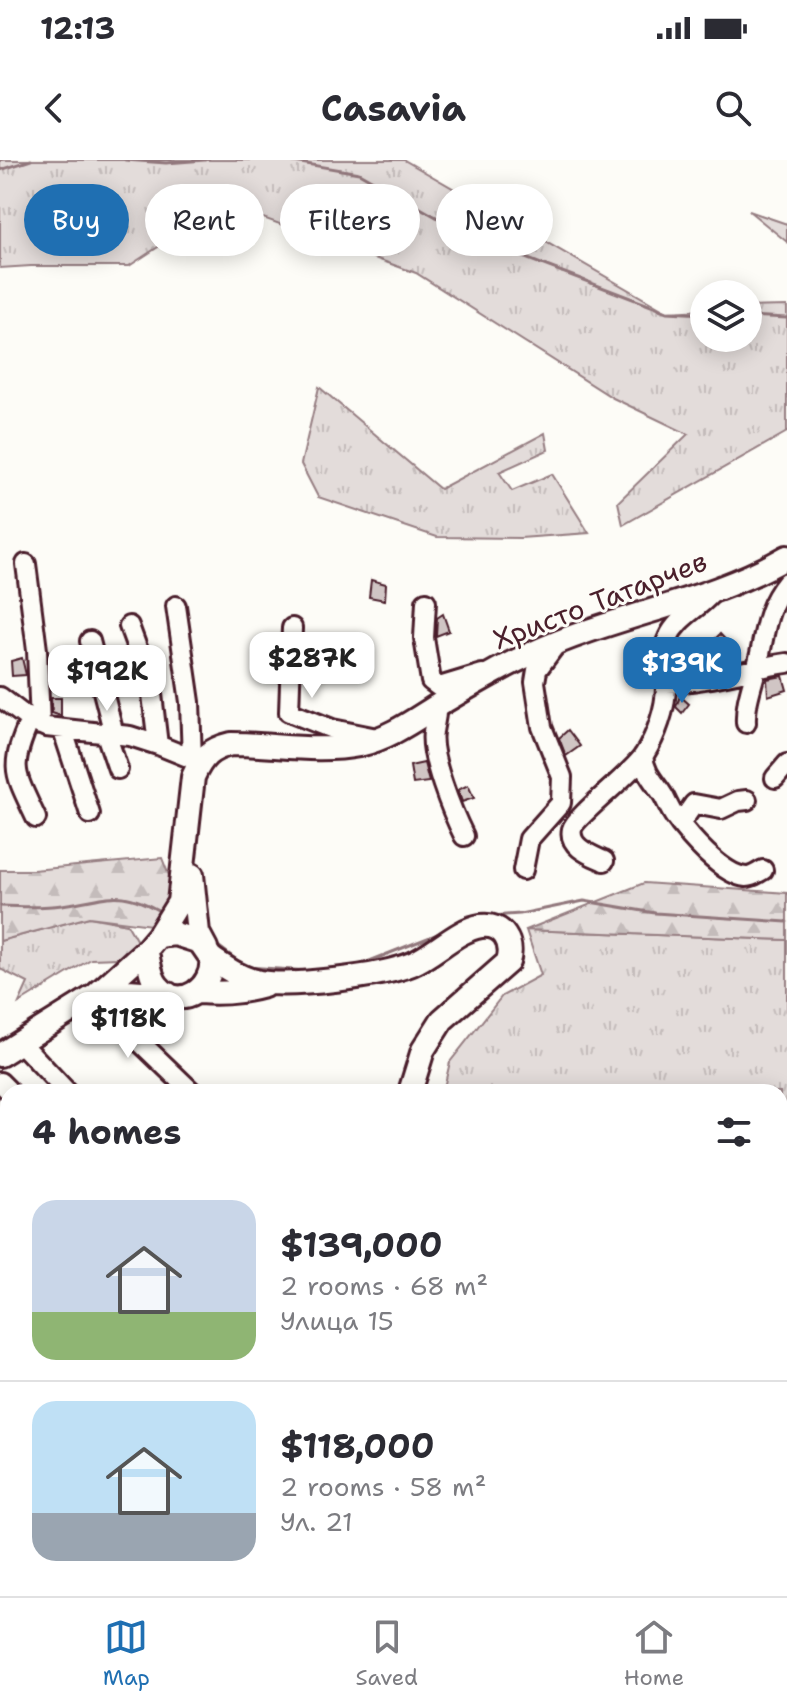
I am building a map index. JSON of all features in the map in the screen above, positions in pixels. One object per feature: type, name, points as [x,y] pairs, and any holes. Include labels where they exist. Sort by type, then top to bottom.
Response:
[{"type":"main road","name":"Христо Татарчев","points":[[196,761],[217,747],[231,744],[333,748],[380,739],[492,672],[557,643],[766,570],[787,557]]},
{"type":"main road","points":[[0,1055],[96,995],[152,943],[179,902],[196,761]]},
{"type":"main road","points":[[188,843],[198,933],[208,953],[211,973],[199,992]]},
{"type":"main road","points":[[152,943],[175,934],[192,938],[208,953],[247,979],[306,983],[400,968],[440,949],[464,931],[482,925],[495,927],[504,933],[509,943],[508,962],[442,1020],[423,1050],[412,1084]]},
{"type":"main road","points":[[152,943],[152,978],[168,994]]},
{"type":"main road","points":[[96,995],[128,991],[181,997],[199,992],[239,991],[275,983]]},
{"type":"street","points":[[26,564],[37,650],[35,723],[16,754],[15,773],[36,818]]},
{"type":"street","points":[[746,723],[747,700],[757,667],[765,621],[775,596],[787,582]]},
{"type":"street","points":[[604,861],[576,844],[572,838],[572,827],[643,756],[665,704],[663,657],[668,638],[687,614],[716,589]]},
{"type":"street","points":[[426,602],[424,638],[431,681],[439,687],[468,676],[492,672]]},
{"type":"street","points":[[0,697],[35,723],[63,731],[110,734],[158,745],[196,761],[176,606]]},
{"type":"street","points":[[129,626],[151,686],[158,745]]},
{"type":"street","points":[[292,628],[289,712],[348,734],[380,739]]},
{"type":"street","points":[[90,641],[118,769]]},
{"type":"street","points":[[523,870],[529,839],[561,803],[563,796],[559,762],[542,727],[535,682],[537,670],[557,643]]},
{"type":"street","points":[[666,683],[698,681],[787,663]]},
{"type":"street","points":[[436,707],[437,721],[432,732],[434,747],[450,808],[464,836]]},
{"type":"street","points":[[63,731],[90,814]]},
{"type":"street","points":[[643,756],[644,769],[695,843],[733,872],[746,877],[763,870]]},
{"type":"street","points":[[680,824],[694,804],[721,809],[747,800]]},
{"type":"street","points":[[96,995],[117,1020],[184,1084]]},
{"type":"street","points":[[21,1043],[59,1084]]},
{"type":"green space","points":[[0,160],[404,160],[446,184],[436,184],[436,256],[553,256],[553,246],[667,312],[690,311],[690,352],[762,352],[762,307],[787,306],[787,432],[623,525],[618,502],[688,434],[613,398],[416,273],[369,256],[420,256],[420,184],[280,184],[280,224],[264,218],[264,184],[145,184],[145,256],[129,266],[0,268]]},
{"type":"green space","points":[[749,211],[787,224],[787,242]]},
{"type":"green space","points":[[319,387],[440,489],[545,433],[548,450],[499,472],[512,491],[552,474],[589,533],[520,538],[437,537],[318,497],[301,464]]},
{"type":"green space","points":[[162,858],[177,896],[159,926],[89,917],[0,941],[0,870],[33,870]]},
{"type":"green space","points":[[644,883],[787,893],[787,940],[526,930]]},
{"type":"green space","points":[[89,917],[127,924],[146,957],[91,959],[19,1003],[28,983],[0,969],[0,941]]},
{"type":"green space","points":[[526,930],[787,940],[787,1084],[445,1084],[450,1062],[502,996],[541,975]]},
{"type":"building","points":[[371,580],[386,584],[385,600],[369,597]]},
{"type":"building","points":[[443,614],[449,631],[436,636],[437,618]]},
{"type":"building","points":[[720,634],[734,649],[721,661],[709,645]]},
{"type":"building","points":[[22,658],[26,675],[12,676],[11,661]]},
{"type":"building","points":[[645,658],[652,661],[654,678],[644,677]]},
{"type":"building","points":[[783,676],[787,690],[768,696],[767,679]]},
{"type":"building","points":[[680,696],[689,704],[682,713],[676,707]]},
{"type":"building","points":[[51,698],[61,698],[61,716],[52,713]]},
{"type":"building","points":[[568,730],[580,746],[566,756],[559,738]]},
{"type":"building","points":[[424,763],[429,782],[413,784],[410,766]]},
{"type":"building","points":[[468,785],[474,798],[462,802],[458,790]]},
{"type":"waterway","points":[[0,170],[31,160]]},
{"type":"waterway","points":[[125,160],[166,163],[205,160]]},
{"type":"waterway","points":[[283,160],[359,173],[473,238],[667,312],[690,313]]},
{"type":"waterway","points":[[762,317],[787,318]]},
{"type":"waterway","points":[[0,906],[47,907],[123,897],[163,913]]},
{"type":"waterway","points":[[492,916],[520,914],[584,901],[655,913],[787,922]]},
{"type":"waterway","points":[[357,966],[443,932]]},
{"type":"waterway","points":[[214,943],[246,967],[310,971]]}]
